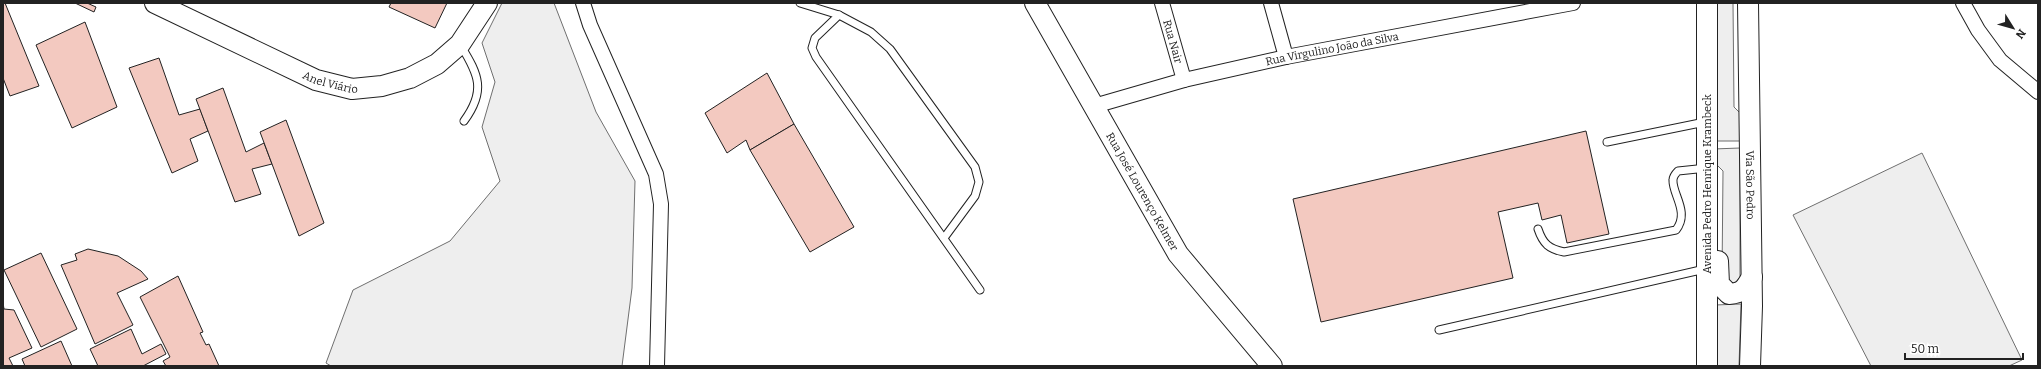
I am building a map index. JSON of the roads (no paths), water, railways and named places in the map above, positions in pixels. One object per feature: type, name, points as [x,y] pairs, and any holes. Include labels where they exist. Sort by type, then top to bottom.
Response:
[{"type":"main road","name":"Anel Viário","points":[[156,3],[316,80],[352,89],[382,86],[410,78],[437,64],[460,44],[487,3]]},
{"type":"main road","name":"Rua José Lourenço Kelmer","points":[[1035,3],[1178,254],[1272,366]]},
{"type":"main road","name":"Avenida Pedro Henrique Krambeck","points":[[1706,3],[1707,366]]},
{"type":"main road","points":[[1737,3],[1740,102],[1750,111]]},
{"type":"main road","name":"Via São Pedro","points":[[1748,3],[1752,277],[1750,366]]},
{"type":"main road","points":[[1707,168],[1715,175],[1716,183],[1719,284],[1729,294],[1739,293],[1746,287],[1752,277]]},
{"type":"street","points":[[583,3],[590,25],[638,130],[657,179],[661,204],[657,366]]},
{"type":"street","name":"Rua Nair","points":[[1162,3],[1184,80]]},
{"type":"street","points":[[1271,3],[1286,57]]},
{"type":"street","name":"Rua Virgulino João da Silva","points":[[1094,106],[1184,80],[1286,57],[1573,3]]},
{"type":"street","points":[[1963,3],[1978,30],[2000,60],[2038,92]]},
{"type":"lane","points":[[800,3],[839,15],[871,32],[890,48],[975,167],[980,182],[975,196],[944,238]]},
{"type":"lane","points":[[839,15],[815,38],[812,48],[816,57],[980,290]]},
{"type":"lane","points":[[460,44],[475,68],[478,87],[475,106],[464,121]]},
{"type":"lane","points":[[1607,142],[1707,122]]},
{"type":"lane","points":[[1538,229],[1545,245],[1552,250],[1564,252],[1601,246],[1676,230],[1681,222],[1680,203],[1673,180],[1675,175],[1678,171],[1707,168]]},
{"type":"lane","points":[[1439,330],[1707,269]]}]
